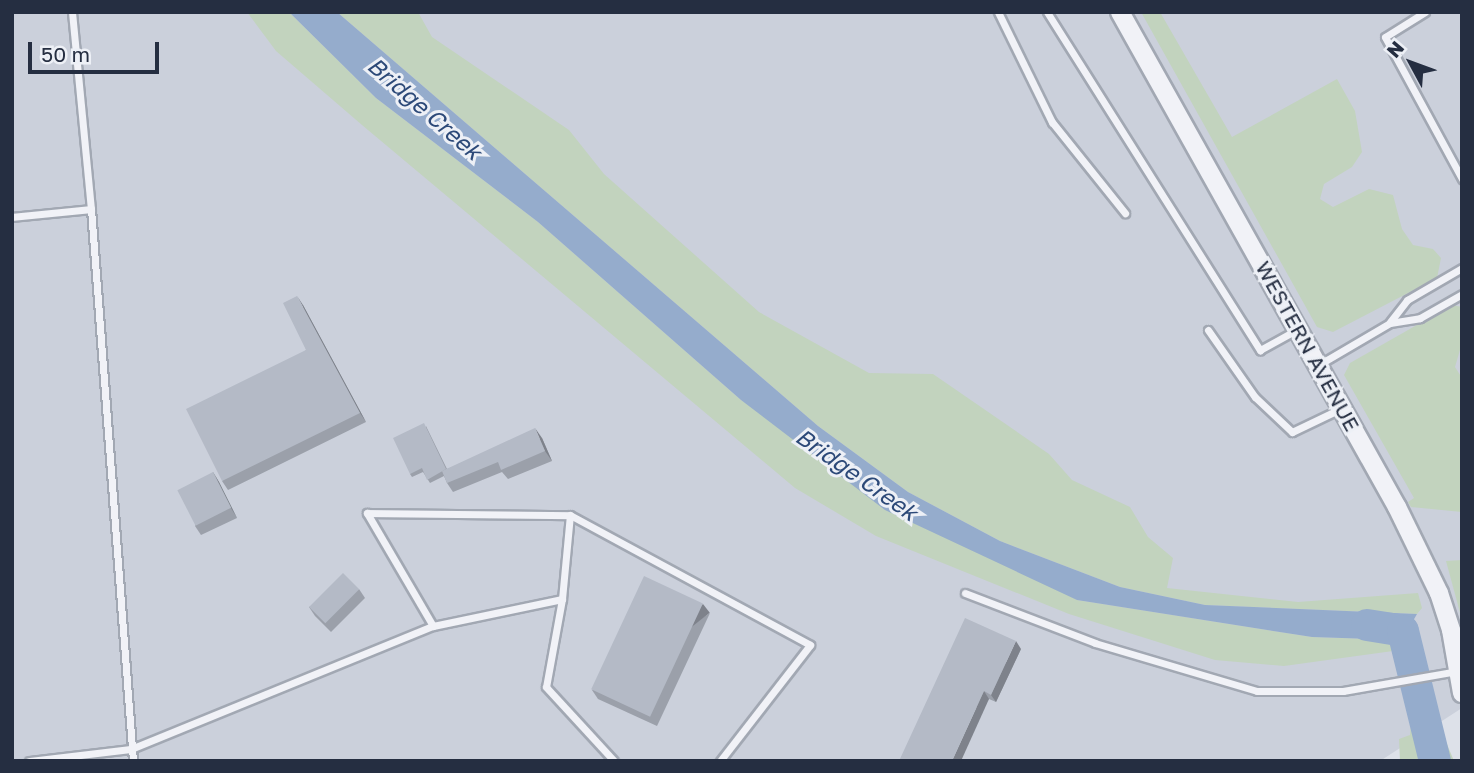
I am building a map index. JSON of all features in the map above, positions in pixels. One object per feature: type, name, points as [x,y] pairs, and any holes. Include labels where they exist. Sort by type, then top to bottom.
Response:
[{"type":"street","name":"WESTERN AVENUE","points":[[1120,12],[1320,364],[1439,593],[1462,693]]},
{"type":"lane","points":[[72,12],[91,209],[133,761]]},
{"type":"lane","points":[[998,12],[1052,122],[1125,213]]},
{"type":"lane","points":[[1047,12],[1260,350],[1299,328]]},
{"type":"lane","points":[[1425,12],[1385,37],[1462,179]]},
{"type":"lane","points":[[12,217],[91,209]]},
{"type":"lane","points":[[1390,323],[1407,300],[1462,268]]},
{"type":"lane","points":[[1320,364],[1390,323],[1420,318],[1462,294]]},
{"type":"lane","points":[[1208,330],[1255,397],[1292,432],[1343,407]]},
{"type":"lane","points":[[432,625],[367,513],[570,515],[810,645],[720,761]]},
{"type":"lane","points":[[570,515],[562,599],[546,687],[614,761]]},
{"type":"lane","points":[[965,593],[1095,643],[1235,686],[1312,694],[1458,671]]},
{"type":"lane","points":[[29,761],[131,749],[432,625],[562,599]]},
{"type":"shaded area","points":[[12,12],[1462,12],[1462,708],[1380,761],[12,761]]},
{"type":"green space","points":[[247,12],[289,12],[376,98],[538,222],[741,400],[1077,600],[1312,637],[1402,640],[1393,651],[1284,666],[1215,660],[1069,614],[876,536],[795,488],[276,51]]},
{"type":"green space","points":[[337,12],[418,12],[432,37],[569,130],[604,174],[759,312],[869,373],[933,374],[1049,454],[1072,480],[1130,507],[1148,537],[1173,558],[1167,588],[1298,602],[1418,593],[1422,608],[1417,614],[1205,605],[1120,587],[1000,541],[908,492],[818,426]]},
{"type":"green space","points":[[1141,12],[1160,12],[1232,137],[1337,79],[1355,111],[1362,152],[1352,167],[1324,184],[1320,199],[1333,207],[1369,189],[1393,195],[1402,229],[1413,245],[1433,249],[1441,258],[1437,278],[1333,332],[1317,327]]},
{"type":"green space","points":[[1452,305],[1462,307],[1462,343],[1455,367],[1462,378],[1462,512],[1411,507],[1408,502],[1414,498],[1344,375],[1350,363]]},
{"type":"green space","points":[[1462,560],[1462,620],[1446,561]]},
{"type":"green space","points":[[1412,709],[1417,714],[1425,761],[1400,761],[1399,739],[1410,735]]},
{"type":"green space","points":[[1440,734],[1446,742],[1454,761],[1444,761]]},
{"type":"water","points":[[289,12],[337,12],[818,426],[908,492],[1000,541],[1120,587],[1205,605],[1417,614],[1402,640],[1312,637],[1077,600],[885,510],[741,400],[538,222],[376,98]]},
{"type":"water","points":[[1417,714],[1440,734],[1444,761],[1425,761]]},
{"type":"building","points":[[297,296],[360,413],[222,481],[186,409],[306,350],[283,303]]},
{"type":"building","points":[[424,423],[446,469],[427,480],[422,468],[410,474],[393,438]]},
{"type":"building","points":[[535,428],[545,451],[501,470],[498,462],[447,483],[442,471]]},
{"type":"building","points":[[213,472],[231,508],[196,526],[177,490]]},
{"type":"building","points":[[343,573],[359,589],[325,623],[309,607]]},
{"type":"building","points":[[644,576],[703,603],[650,717],[591,689]]},
{"type":"building","points":[[965,618],[1016,641],[991,695],[984,691],[952,761],[899,761]]},
{"type":"waterway","name":"Bridge Creek","points":[[1367,625],[1403,631],[1435,761]]}]
